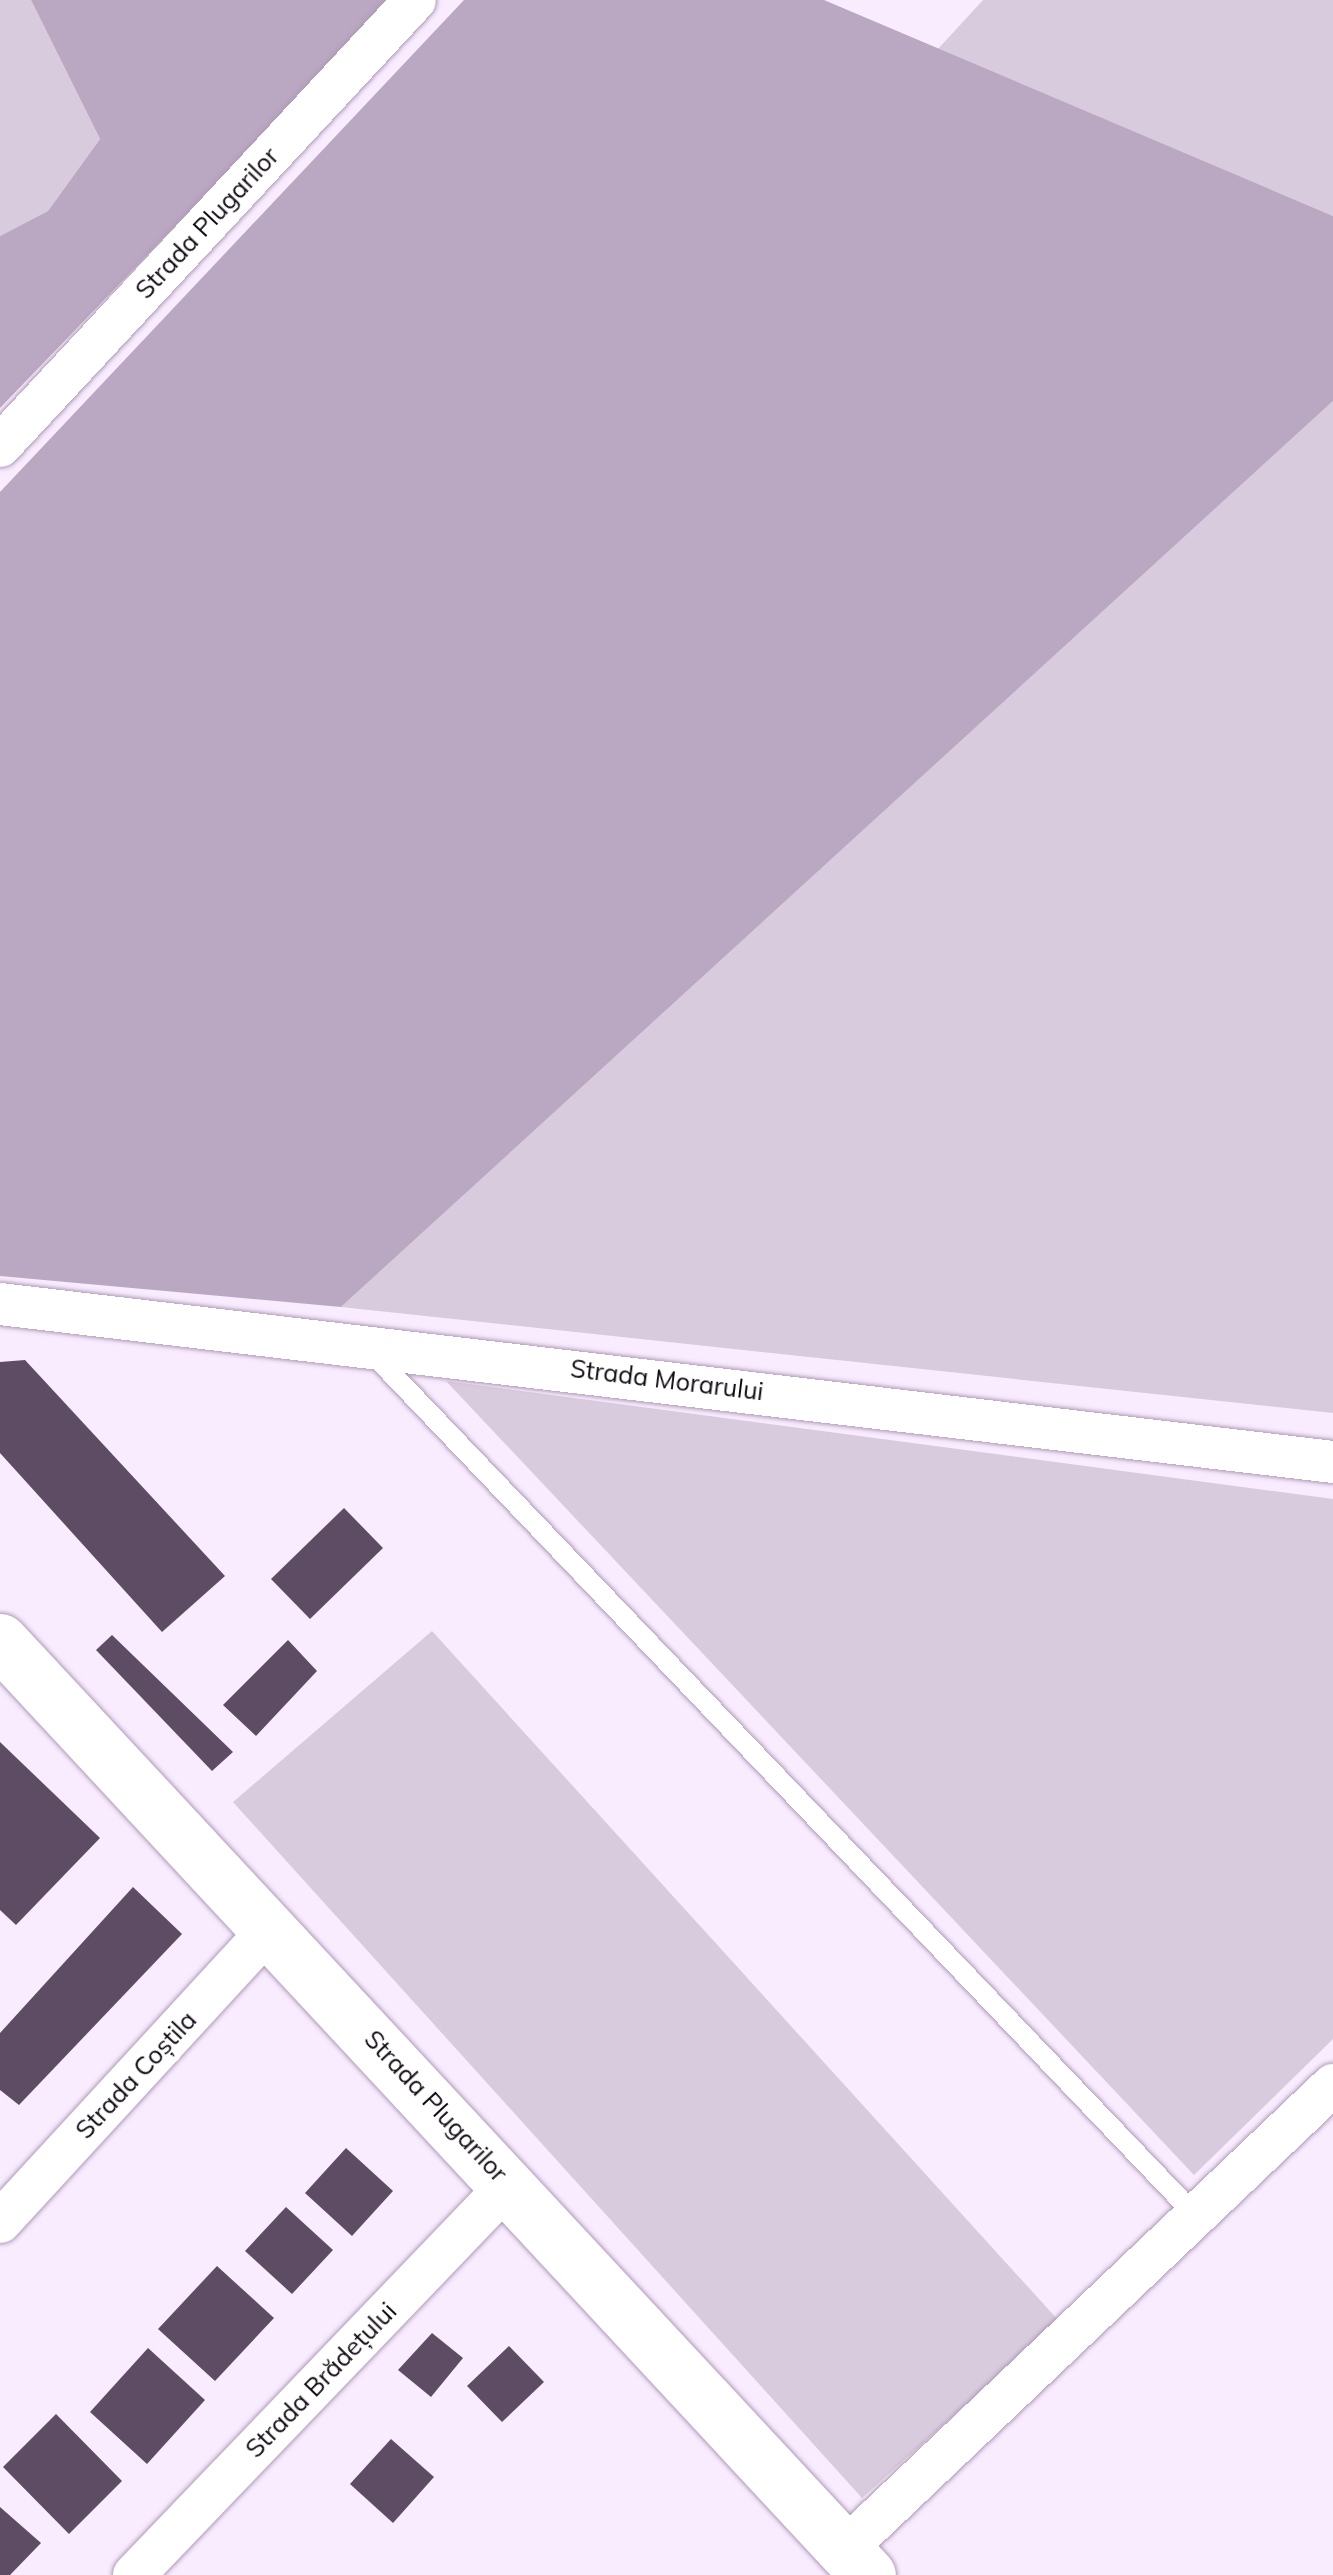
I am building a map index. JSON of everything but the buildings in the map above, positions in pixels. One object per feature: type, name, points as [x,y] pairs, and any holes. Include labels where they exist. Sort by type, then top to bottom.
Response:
[{"type":"street","name":"Strada Plugarilor","points":[[0,446],[415,0]]},
{"type":"street","name":"Strada Morarului","points":[[0,1304],[363,1344],[1333,1462]]},
{"type":"street","name":"Strada Plugarilor","points":[[0,1641],[271,1927],[856,2562]]},
{"type":"street","name":"Strada Coștila","points":[[0,2222],[271,1927]]},
{"type":"street","points":[[856,2562],[1196,2216],[1333,2085]]},
{"type":"street","name":"Strada Brădețului","points":[[134,2575],[508,2185]]},
{"type":"lane","points":[[363,1344],[1196,2216]]},
{"type":"shaded area","points":[[0,0],[31,0],[100,139],[48,211],[0,236]]},
{"type":"shaded area","points":[[31,0],[393,0],[0,408],[0,236],[48,211],[100,139]]},
{"type":"shaded area","points":[[464,0],[824,0],[1333,216],[1333,401],[341,1307],[0,1276],[0,492]]},
{"type":"shaded area","points":[[983,0],[1333,0],[1333,216],[938,49]]},
{"type":"shaded area","points":[[1333,401],[1333,1413],[341,1307]]},
{"type":"shaded area","points":[[446,1381],[1333,1499],[1333,2039],[1194,2175]]},
{"type":"shaded area","points":[[432,1631],[1059,2321],[862,2498],[233,1802]]}]
